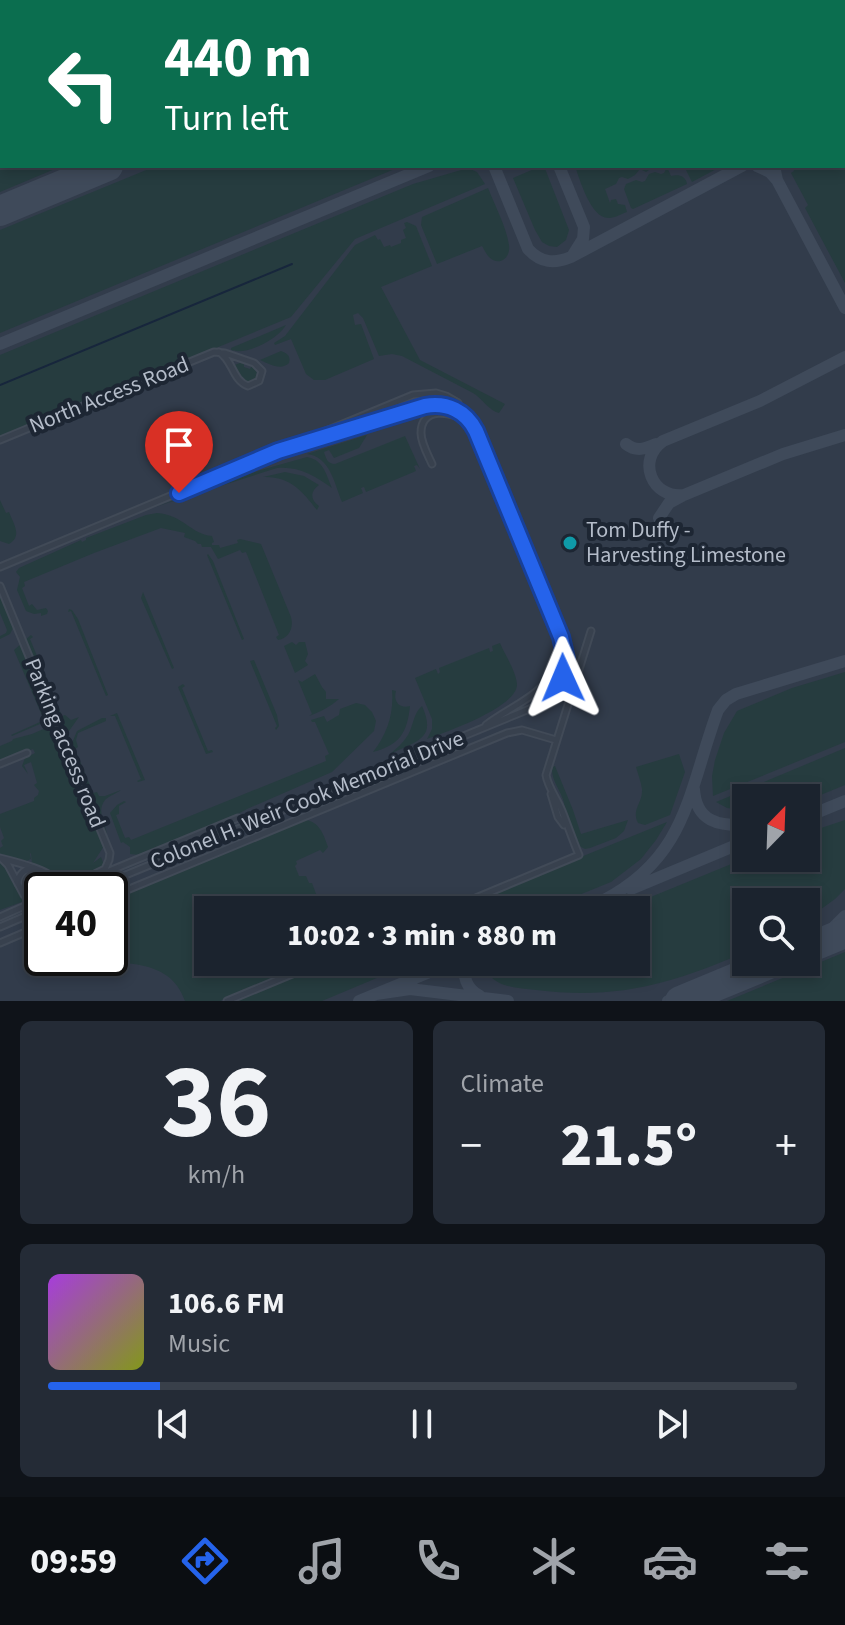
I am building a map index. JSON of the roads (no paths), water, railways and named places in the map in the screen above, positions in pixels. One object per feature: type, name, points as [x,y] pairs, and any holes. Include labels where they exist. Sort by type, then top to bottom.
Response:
[{"type":"street","points":[[219,352],[260,367],[262,371],[256,384],[244,385],[219,352]]},
{"type":"street","name":"North Access Road","points":[[0,440],[219,352]]},
{"type":"street","points":[[0,567],[413,395],[436,393],[458,403]]},
{"type":"street","points":[[278,451],[425,406],[441,405],[455,409],[468,419],[476,431],[561,637],[566,659],[563,678],[556,691],[543,703],[482,728]]},
{"type":"street","points":[[432,464],[421,436],[422,426],[428,419],[436,414],[449,413],[476,431]]},
{"type":"street","name":"Parking access road","points":[[0,586],[110,853],[105,869],[99,872]]},
{"type":"street","points":[[481,896],[579,855],[546,775],[591,631]]},
{"type":"street","points":[[482,728],[544,686],[554,673],[561,652]]},
{"type":"street","name":"Colonel H. Weir Cook Memorial Drive","points":[[128,874],[482,728]]},
{"type":"street","points":[[128,890],[507,733],[522,730],[556,740]]},
{"type":"street","points":[[0,764],[27,753]]},
{"type":"street","points":[[106,872],[238,818]]},
{"type":"street","points":[[1,859],[42,872]]},
{"type":"street","points":[[1,859],[8,865],[24,895]]},
{"type":"street","points":[[19,887],[24,871],[36,869]]},
{"type":"street","points":[[0,917],[24,906]]},
{"type":"street","points":[[0,927],[24,917]]},
{"type":"street","points":[[0,943],[24,933]]},
{"type":"street","points":[[227,1001],[287,976]]},
{"type":"waterway","points":[[0,385],[292,264]]},
{"type":"tunnel","points":[[458,403],[482,430],[551,596],[560,624],[561,652]]},
{"type":"place","name":"Tom Duffy - Harvesting Limestone","points":[[570,543]]}]
